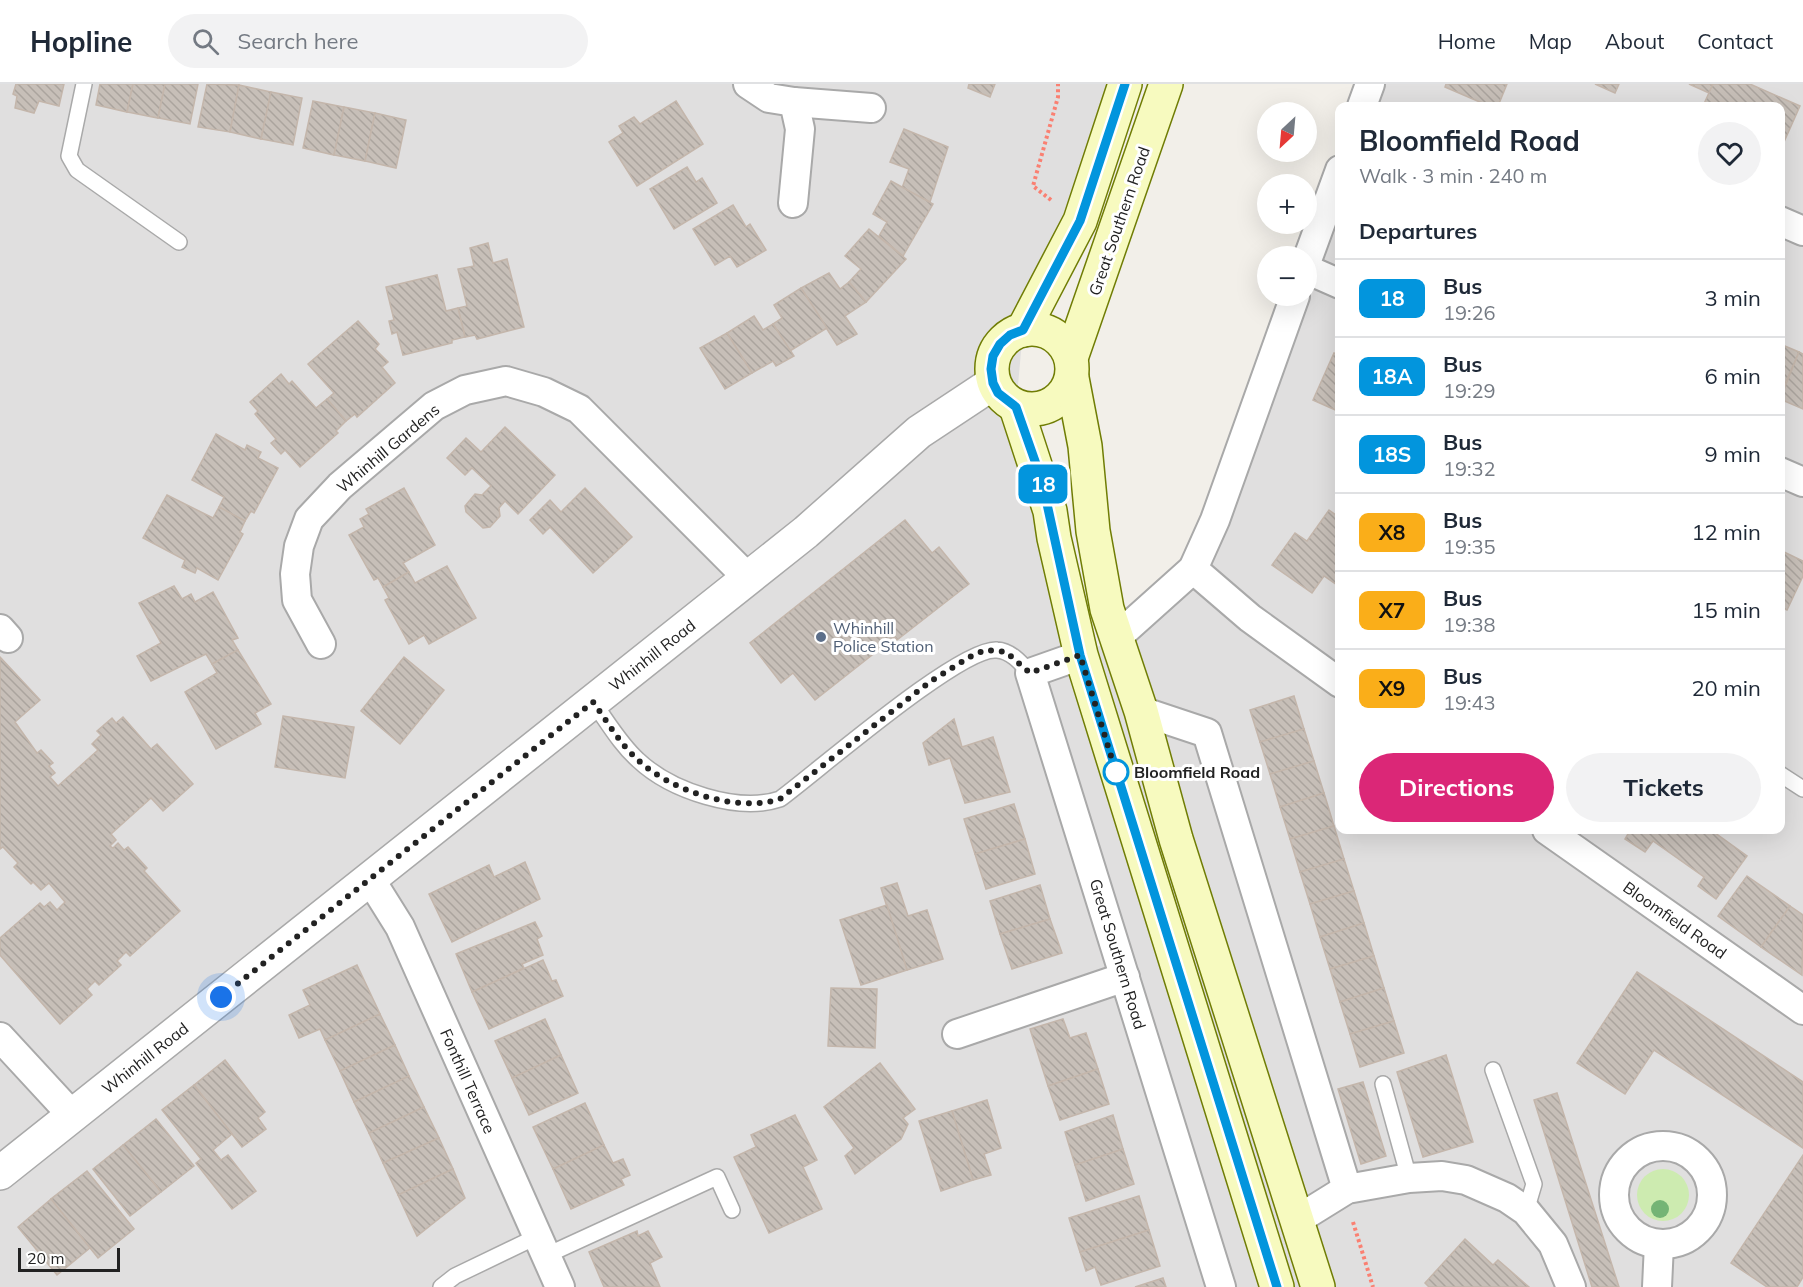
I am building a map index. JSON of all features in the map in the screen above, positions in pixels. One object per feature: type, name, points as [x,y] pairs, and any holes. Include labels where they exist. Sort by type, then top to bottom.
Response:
[{"type":"main road","points":[[1023,330],[1080,221],[1125,84]]},
{"type":"main road","name":"Great Southern Road","points":[[1166,84],[1071,368],[1085,446],[1099,564],[1107,609],[1141,711],[1176,839],[1318,1287]]},
{"type":"main road","points":[[1035,329],[1058,338],[1071,368],[1066,391],[1050,405],[1030,410],[1016,407],[998,393],[993,383],[991,369],[997,350],[1010,335],[1023,330],[1035,329]]},
{"type":"main road","points":[[1016,407],[1050,511],[1080,655],[1277,1287]]},
{"type":"street","points":[[748,84],[769,98],[871,108]]},
{"type":"street","points":[[1363,102],[1370,84]]},
{"type":"street","points":[[793,203],[800,129],[794,102]]},
{"type":"street","points":[[1312,246],[1335,185]]},
{"type":"street","points":[[1785,223],[1803,231]]},
{"type":"street","points":[[1317,274],[1335,282]]},
{"type":"street","points":[[1116,638],[1193,569],[1215,520],[1291,306]]},
{"type":"street","name":"Whinhill Gardens","points":[[321,644],[297,600],[295,574],[309,519],[340,486],[434,406],[465,390],[506,381],[544,392],[579,409],[748,578]]},
{"type":"street","name":"Whinhill Road","points":[[0,1173],[748,578],[839,504],[919,432],[993,383]]},
{"type":"street","points":[[1785,474],[1803,482]]},
{"type":"street","points":[[1193,569],[1250,618],[1335,679]]},
{"type":"street","points":[[1030,673],[1080,655]]},
{"type":"street","name":"Great Southern Road","points":[[1030,673],[1221,1287]]},
{"type":"street","points":[[1141,711],[1207,734],[1347,1189]]},
{"type":"street","name":"Bloomfield Road","points":[[1553,834],[1803,1010]]},
{"type":"street","name":"Fonthill Terrace","points":[[370,879],[400,927],[560,1287]]},
{"type":"street","points":[[957,1034],[1125,977]]},
{"type":"street","points":[[0,1037],[72,1115]]},
{"type":"street","points":[[1297,1220],[1347,1189],[1409,1178],[1442,1176],[1466,1180],[1507,1198],[1526,1211],[1553,1244],[1571,1287]]},
{"type":"street","points":[[1657,1287],[1659,1245]]},
{"type":"lane","points":[[84,84],[69,156],[77,170],[179,242]]},
{"type":"lane","points":[[593,702],[629,751],[653,771],[679,785],[719,800],[742,805],[763,805],[780,799],[931,681],[973,655],[986,650],[1006,652],[1030,673]]},
{"type":"lane","points":[[1785,777],[1803,789]]},
{"type":"lane","points":[[1493,1071],[1534,1184],[1526,1211]]},
{"type":"lane","points":[[1383,1084],[1409,1178]]},
{"type":"lane","points":[[441,1287],[455,1276],[541,1246],[717,1177],[732,1210]]},
{"type":"path","points":[[1058,84],[1058,97],[1033,186],[1080,221]]},
{"type":"path","points":[[1347,1189],[1354,1230],[1373,1287]]},
{"type":"shaded area","points":[[0,84],[1125,84],[1023,330],[1016,407],[1081,655],[1116,638],[1193,569],[1302,306],[1317,306],[1317,246],[1313,246],[1335,182],[1335,834],[1785,834],[1785,102],[1363,102],[1370,84],[1803,84],[1803,1287],[0,1287]]},
{"type":"green space","points":[[1663,1169],[1677,1173],[1685,1181],[1689,1195],[1685,1209],[1677,1217],[1663,1221],[1649,1217],[1641,1209],[1637,1195],[1641,1181],[1649,1173]]},
{"type":"building","points":[[16,84],[64,84],[59,106],[39,101],[34,113],[15,108],[17,96],[13,94]]},
{"type":"building","points":[[100,84],[133,84],[127,112],[96,105]]},
{"type":"building","points":[[133,84],[165,84],[158,118],[127,112]]},
{"type":"building","points":[[165,84],[198,84],[190,124],[158,118]]},
{"type":"building","points":[[207,84],[239,85],[230,132],[198,127]]},
{"type":"building","points":[[969,84],[995,84],[990,97],[968,88]]},
{"type":"building","points":[[1446,84],[1507,84],[1500,102],[1480,102],[1445,87]]},
{"type":"building","points":[[1595,84],[1619,84],[1615,93]]},
{"type":"building","points":[[1689,84],[1713,84],[1709,93]]},
{"type":"building","points":[[1713,84],[1750,84],[1800,106],[1785,140],[1785,102],[1705,102]]},
{"type":"building","points":[[239,85],[271,92],[261,139],[230,132]]},
{"type":"building","points":[[271,92],[302,98],[293,145],[261,139]]},
{"type":"building","points":[[313,101],[344,107],[334,155],[303,148]]},
{"type":"building","points":[[676,101],[703,144],[637,186],[609,142],[623,133],[619,126],[634,117],[640,124]]},
{"type":"building","points":[[344,107],[375,113],[365,161],[334,155]]},
{"type":"building","points":[[375,113],[406,120],[396,168],[365,161]]},
{"type":"building","points":[[904,129],[948,147],[930,202],[902,188],[909,169],[890,162]]},
{"type":"building","points":[[687,167],[696,182],[702,178],[717,203],[674,229],[650,189]]},
{"type":"building","points":[[891,181],[933,204],[903,256],[879,236],[887,222],[873,214]]},
{"type":"building","points":[[733,205],[746,227],[750,224],[766,250],[737,267],[730,256],[715,265],[693,229]]},
{"type":"building","points":[[869,229],[906,259],[866,302],[849,282],[861,269],[845,256]]},
{"type":"building","points":[[488,243],[493,263],[507,259],[524,327],[477,339],[475,335],[465,337],[458,308],[467,306],[458,269],[474,266],[470,248]]},
{"type":"building","points":[[829,273],[840,289],[849,282],[866,302],[845,316],[857,334],[837,345],[801,288]]},
{"type":"building","points":[[437,275],[446,311],[458,308],[465,337],[452,340],[452,343],[403,355],[397,332],[392,334],[389,321],[394,320],[386,287]]},
{"type":"building","points":[[801,288],[827,328],[790,351],[773,324],[782,318],[774,305]]},
{"type":"building","points":[[754,316],[763,330],[773,324],[794,356],[776,366],[773,361],[752,373],[727,333]]},
{"type":"building","points":[[358,321],[379,344],[375,349],[388,362],[382,367],[395,383],[357,417],[355,414],[346,421],[327,399],[334,393],[308,364]]},
{"type":"building","points":[[727,333],[752,373],[725,389],[700,348]]},
{"type":"building","points":[[1785,346],[1799,352],[1785,384]]},
{"type":"building","points":[[1799,352],[1803,354],[1803,409],[1785,401],[1785,387]]},
{"type":"building","points":[[1334,353],[1335,353],[1335,410],[1313,400]]},
{"type":"building","points":[[281,374],[289,384],[292,381],[316,408],[327,399],[346,421],[336,431],[338,433],[300,467],[285,450],[281,454],[271,443],[276,439],[255,414],[258,411],[250,402]]},
{"type":"building","points":[[505,427],[555,475],[518,514],[505,501],[499,508],[500,516],[490,527],[483,528],[466,512],[465,506],[475,494],[482,495],[491,486],[472,468],[465,475],[447,458],[466,438],[481,452]]},
{"type":"building","points":[[216,434],[245,450],[247,445],[261,452],[258,458],[278,468],[254,513],[251,511],[245,521],[219,507],[224,497],[192,480]]},
{"type":"building","points":[[404,488],[435,545],[403,563],[409,572],[383,587],[378,578],[374,580],[349,535],[364,527],[360,519],[369,514],[366,509]]},
{"type":"building","points":[[585,488],[632,537],[593,573],[550,527],[543,534],[530,520],[550,500],[561,512]]},
{"type":"building","points":[[167,495],[213,518],[219,507],[245,521],[240,532],[243,534],[218,580],[197,568],[195,573],[182,567],[185,560],[143,538]]},
{"type":"building","points":[[1329,510],[1335,514],[1335,584],[1324,576],[1312,593],[1272,565],[1295,533],[1307,541]]},
{"type":"building","points":[[905,520],[932,553],[939,547],[969,584],[897,640],[895,637],[815,700],[793,673],[781,683],[750,643]]},
{"type":"building","points":[[1785,552],[1803,561],[1803,576],[1787,610],[1785,609]]},
{"type":"building","points":[[447,566],[476,618],[429,644],[424,635],[409,644],[385,600],[389,598],[383,587],[409,572],[415,583]]},
{"type":"building","points":[[174,586],[182,599],[191,594],[195,602],[213,592],[238,638],[232,640],[238,650],[212,664],[206,654],[151,681],[137,656],[161,643],[139,603]]},
{"type":"building","points":[[238,650],[271,704],[255,713],[261,724],[216,749],[185,692],[217,673],[212,664]]},
{"type":"building","points":[[0,657],[40,700],[15,722],[37,753],[41,750],[53,763],[49,766],[55,773],[50,777],[58,786],[98,750],[92,744],[101,735],[97,731],[112,718],[116,723],[123,717],[151,749],[157,744],[193,784],[163,811],[151,798],[111,834],[116,840],[110,846],[113,848],[118,843],[124,850],[128,847],[147,868],[144,871],[180,911],[130,956],[126,952],[117,961],[121,965],[99,985],[95,981],[87,989],[92,995],[60,1024],[0,955],[0,938],[40,903],[44,907],[50,902],[57,910],[65,902],[49,883],[41,890],[33,882],[31,884],[14,867],[18,863],[3,847],[0,849]]},
{"type":"building","points":[[404,657],[444,690],[400,744],[361,711]]},
{"type":"building","points":[[1294,696],[1304,729],[1260,742],[1250,710]]},
{"type":"building","points":[[283,716],[354,727],[345,778],[275,767]]},
{"type":"building","points":[[954,719],[962,747],[993,737],[1010,792],[965,803],[950,758],[929,765],[923,743]]},
{"type":"building","points":[[1304,729],[1314,761],[1270,774],[1260,742]]},
{"type":"building","points":[[1314,761],[1324,793],[1280,807],[1270,774]]},
{"type":"building","points":[[1324,793],[1334,826],[1290,839],[1280,807]]},
{"type":"building","points":[[1014,804],[1025,839],[975,854],[964,819]]},
{"type":"building","points":[[1334,826],[1344,859],[1300,872],[1290,839]]},
{"type":"building","points":[[1628,834],[1717,834],[1747,856],[1716,899],[1698,886],[1704,877],[1653,841],[1645,852],[1625,839]]},
{"type":"building","points":[[1025,839],[1035,874],[986,889],[975,854]]},
{"type":"building","points":[[1344,859],[1354,891],[1310,904],[1300,872]]},
{"type":"building","points":[[525,862],[540,899],[452,942],[429,894],[489,865],[494,877]]},
{"type":"building","points":[[1747,876],[1790,906],[1761,947],[1718,916]]},
{"type":"building","points":[[897,883],[908,916],[927,910],[943,959],[907,970],[881,888]]},
{"type":"building","points":[[1040,885],[1050,919],[1000,934],[990,901]]},
{"type":"building","points":[[1354,891],[1364,923],[1320,937],[1310,904]]},
{"type":"building","points":[[887,905],[907,970],[861,985],[840,920]]},
{"type":"building","points":[[1790,906],[1803,915],[1802,975],[1761,947]]},
{"type":"building","points":[[1050,919],[1062,953],[1012,969],[1000,934]]},
{"type":"building","points":[[535,922],[542,936],[537,939],[543,955],[522,964],[524,968],[472,992],[456,954]]},
{"type":"building","points":[[1364,923],[1374,956],[1330,969],[1320,937]]},
{"type":"building","points":[[1374,956],[1384,988],[1340,1002],[1330,969]]},
{"type":"building","points":[[543,960],[552,981],[556,980],[563,996],[489,1029],[472,992]]},
{"type":"building","points":[[357,965],[380,1014],[325,1040],[320,1029],[299,1038],[289,1015],[310,1005],[303,990]]},
{"type":"building","points":[[1637,972],[1803,1082],[1803,1148],[1654,1050],[1625,1094],[1577,1063]]},
{"type":"building","points":[[831,988],[877,989],[875,1048],[828,1046]]},
{"type":"building","points":[[1384,988],[1394,1021],[1350,1034],[1340,1002]]},
{"type":"building","points":[[380,1014],[395,1045],[340,1071],[325,1040]]},
{"type":"building","points":[[545,1019],[561,1055],[512,1078],[495,1041]]},
{"type":"building","points":[[1063,1019],[1070,1038],[1086,1033],[1098,1069],[1048,1086],[1030,1029]]},
{"type":"building","points":[[1394,1021],[1404,1053],[1360,1067],[1350,1034]]},
{"type":"building","points":[[395,1045],[409,1076],[354,1102],[340,1071]]},
{"type":"building","points":[[561,1055],[578,1093],[529,1115],[512,1078]]},
{"type":"building","points":[[1446,1055],[1473,1142],[1423,1157],[1397,1072]]},
{"type":"building","points":[[225,1060],[265,1112],[258,1118],[266,1129],[242,1147],[194,1085]]},
{"type":"building","points":[[880,1063],[915,1109],[903,1118],[908,1124],[901,1139],[855,1174],[845,1156],[854,1148],[824,1107]]},
{"type":"building","points":[[1098,1069],[1109,1104],[1060,1120],[1048,1086]]},
{"type":"building","points":[[409,1076],[424,1107],[369,1133],[354,1102]]},
{"type":"building","points":[[1363,1082],[1386,1156],[1361,1164],[1338,1089]]},
{"type":"building","points":[[194,1085],[232,1134],[213,1150],[221,1160],[228,1155],[256,1191],[232,1209],[196,1163],[201,1159],[162,1110]]},
{"type":"building","points":[[1557,1093],[1619,1287],[1592,1287],[1534,1100]]},
{"type":"building","points":[[987,1100],[1001,1148],[984,1154],[991,1175],[973,1180],[952,1111]]},
{"type":"building","points":[[585,1103],[604,1145],[553,1169],[533,1127]]},
{"type":"building","points":[[424,1107],[439,1138],[383,1163],[369,1133]]},
{"type":"building","points":[[952,1111],[973,1180],[941,1191],[919,1121]]},
{"type":"building","points":[[795,1115],[817,1160],[803,1167],[822,1209],[769,1233],[734,1157],[756,1147],[751,1135]]},
{"type":"building","points":[[1113,1115],[1123,1149],[1075,1165],[1065,1132]]},
{"type":"building","points":[[156,1119],[194,1166],[161,1192],[123,1145]]},
{"type":"building","points":[[439,1138],[453,1169],[398,1195],[383,1163]]},
{"type":"building","points":[[123,1145],[161,1192],[130,1216],[93,1169]]},
{"type":"building","points":[[604,1145],[613,1163],[623,1159],[630,1175],[621,1179],[624,1185],[571,1209],[553,1169]]},
{"type":"building","points":[[1123,1149],[1134,1184],[1086,1201],[1075,1165]]},
{"type":"building","points":[[1803,1155],[1803,1277],[1797,1287],[1767,1287],[1731,1263]]},
{"type":"building","points":[[453,1169],[465,1198],[417,1236],[398,1195]]},
{"type":"building","points":[[87,1171],[134,1229],[98,1258],[51,1199]]},
{"type":"building","points":[[1139,1196],[1149,1230],[1080,1252],[1069,1218]]},
{"type":"building","points":[[51,1199],[90,1248],[57,1275],[18,1227]]},
{"type":"building","points":[[1149,1230],[1160,1266],[1101,1285],[1095,1267],[1086,1271],[1080,1252]]},
{"type":"building","points":[[637,1231],[638,1236],[648,1231],[662,1257],[650,1263],[660,1287],[604,1287],[589,1252]]},
{"type":"building","points":[[1465,1239],[1493,1265],[1498,1260],[1529,1287],[1429,1287],[1425,1283]]},
{"type":"building","points":[[1163,1278],[1166,1287],[1135,1287]]},
{"type":"bus line","name":"18","points":[[1125,84],[1080,221],[1023,330],[1010,335],[1000,344],[993,356],[991,369],[993,383],[998,393],[1016,407],[1042,481],[1080,655],[1277,1287]]},
{"type":"place","name":"Whinhill Police Station","points":[[821,637]]},
{"type":"place","name":"Bloomfield Road","points":[[1116,772]]},
{"type":"route","points":[[221,997],[593,702],[629,751],[653,771],[679,785],[719,800],[742,805],[763,805],[780,799],[814,775],[931,681],[973,655],[986,650],[1006,652],[1022,663],[1030,673],[1080,655],[1119,782],[1116,772]]}]
